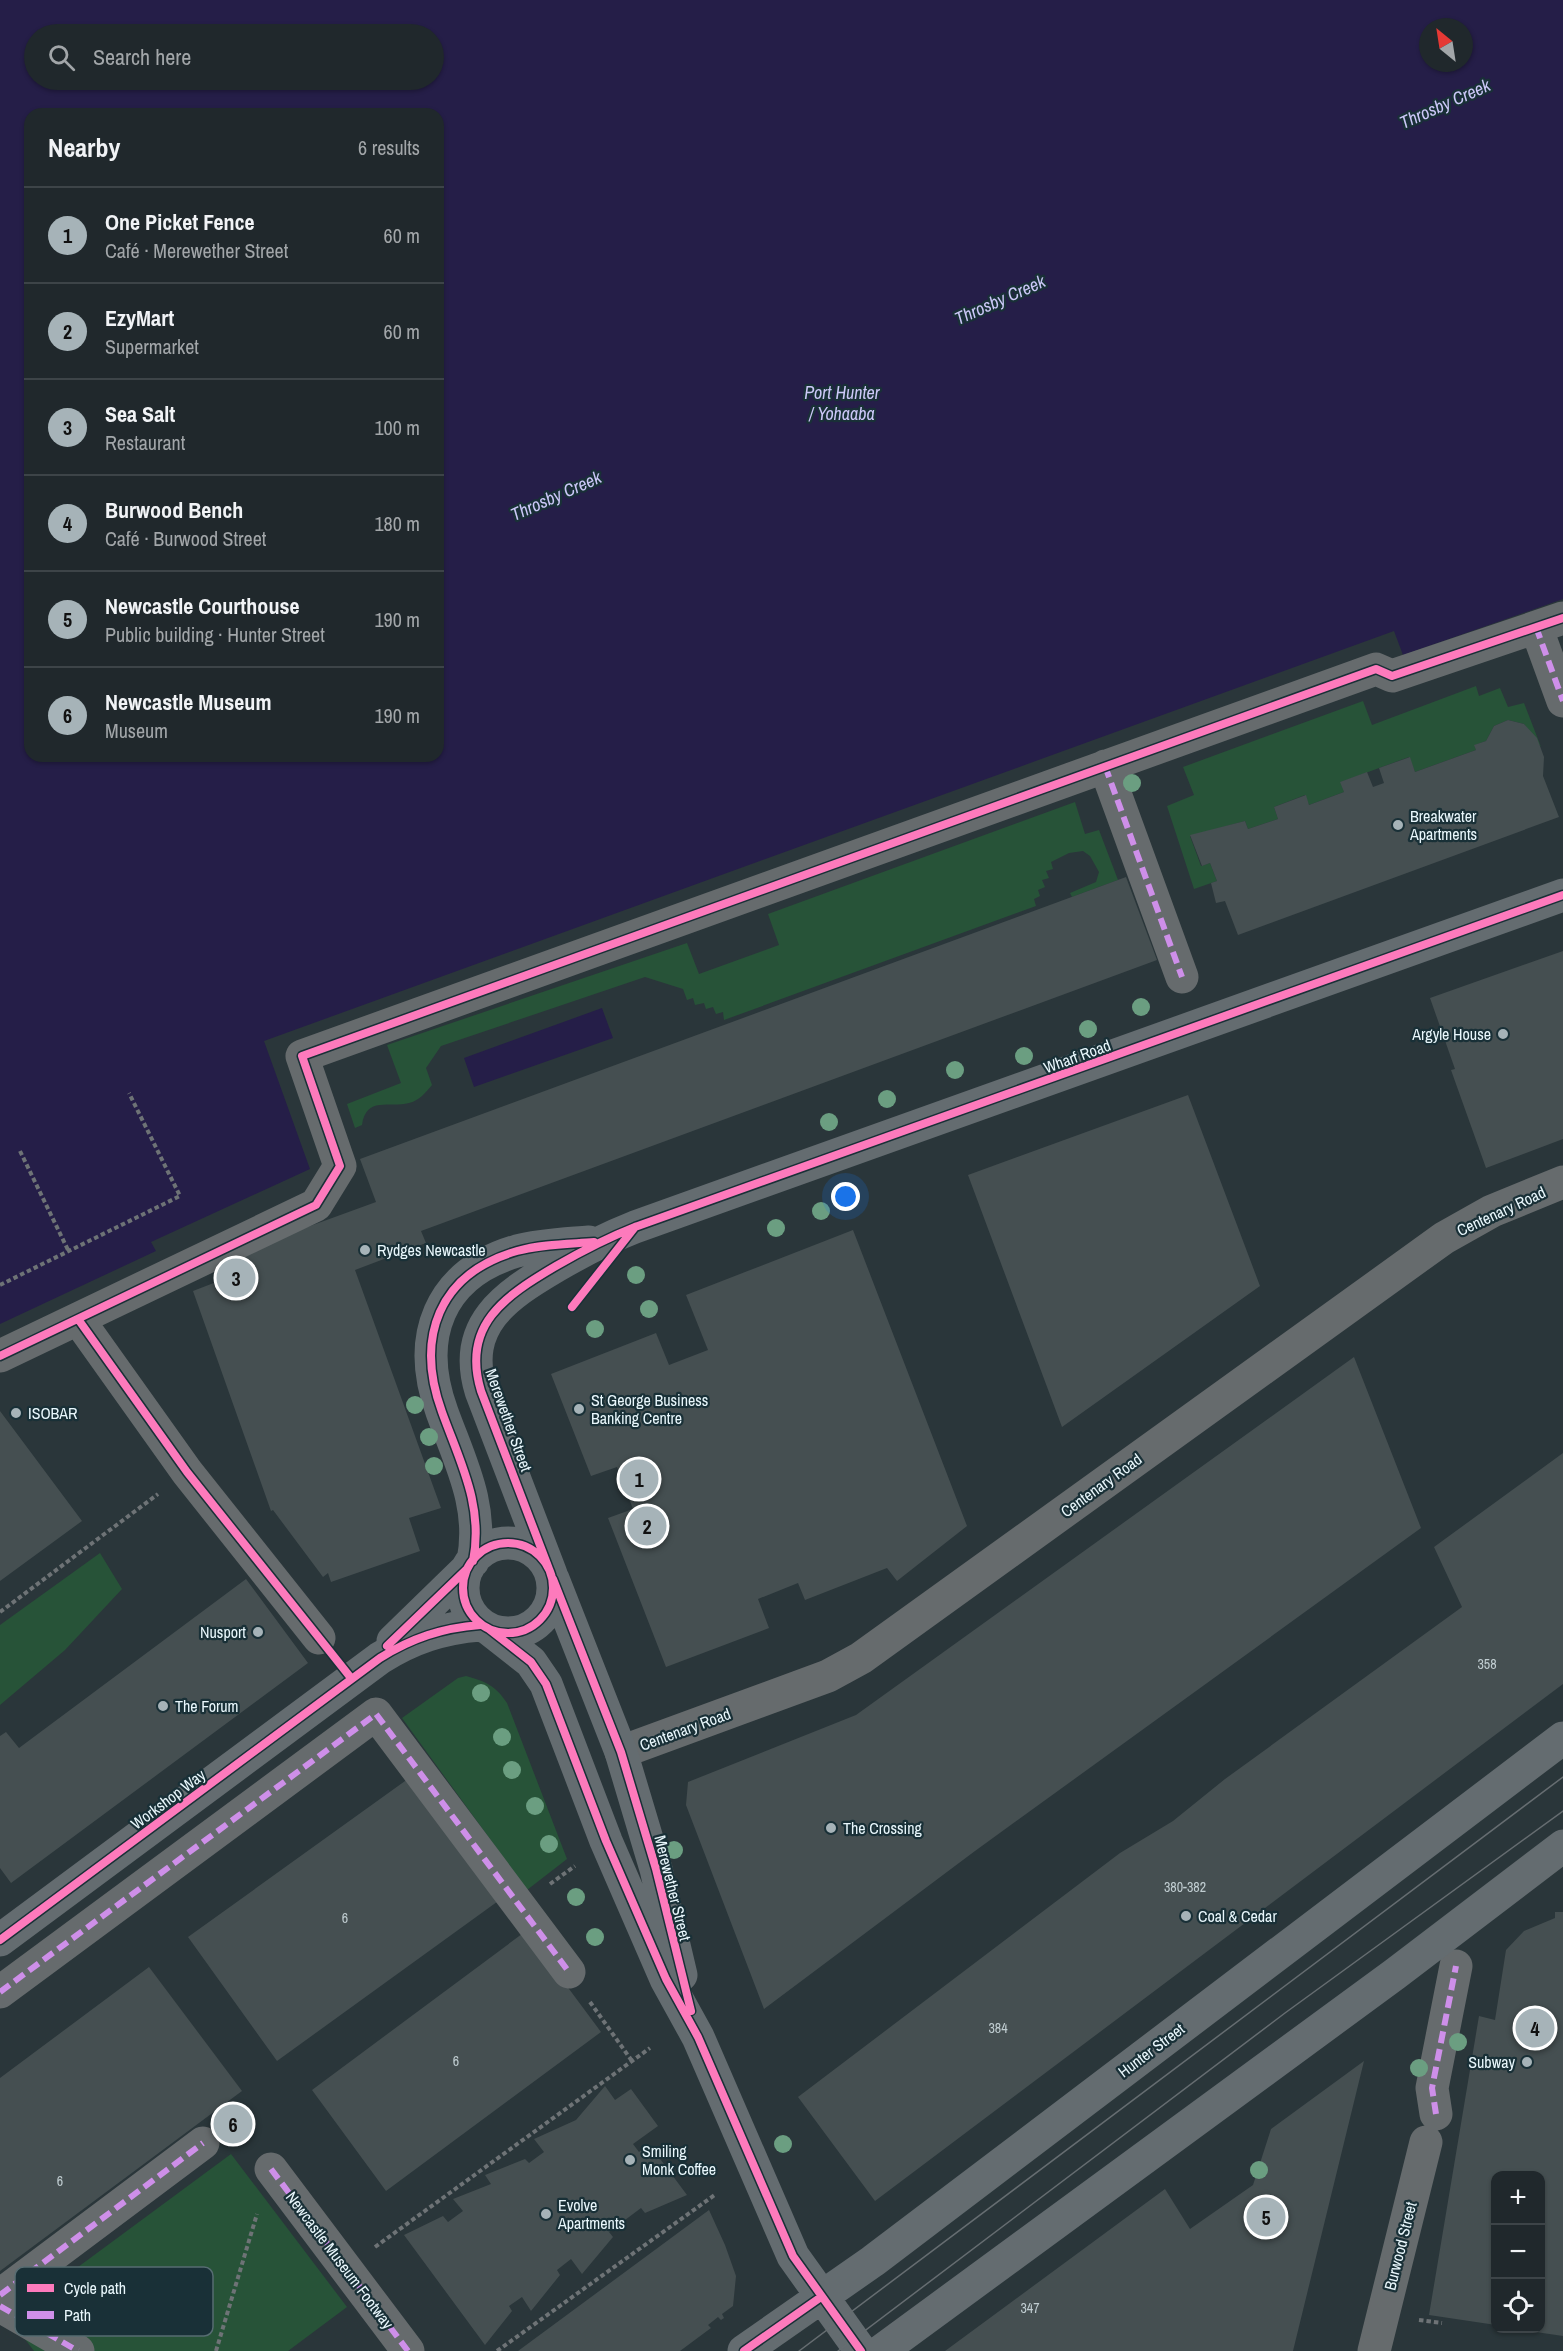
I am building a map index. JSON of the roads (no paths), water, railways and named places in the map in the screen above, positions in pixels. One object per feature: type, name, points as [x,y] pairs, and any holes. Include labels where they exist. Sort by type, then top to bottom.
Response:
[{"type":"main road","name":"Wharf Road","points":[[600,1241],[1563,895]]},
{"type":"main road","points":[[471,1564],[486,1548],[512,1542],[532,1548],[551,1574],[551,1605],[539,1622],[516,1632],[485,1627],[472,1617],[464,1597],[463,1586],[477,1538],[473,1497],[441,1410],[432,1369],[432,1335],[440,1309],[459,1283],[497,1258],[529,1249],[600,1241]]},
{"type":"main road","name":"Merewether Street","points":[[600,1241],[512,1294],[485,1324],[476,1349],[477,1375],[551,1574],[621,1752],[656,1869],[698,2037]]},
{"type":"main road","name":"Workshop Way","points":[[351,1678],[471,1564]]},
{"type":"main road","name":"Merewether Street","points":[[485,1627],[531,1662],[546,1684],[606,1841],[666,1979],[698,2037],[793,2256],[861,2351]]},
{"type":"main road","name":"Workshop Way","points":[[1,1937],[351,1678],[415,1639],[443,1629],[485,1627]]},
{"type":"main road","name":"Hunter Street","points":[[744,2351],[882,2254],[1561,1741]]},
{"type":"main road","points":[[579,1768],[621,1752]]},
{"type":"main road","points":[[881,2351],[1395,1974],[1563,1846]]},
{"type":"street","points":[[0,1356],[316,1205],[340,1166],[302,1056],[1376,669],[1392,676],[1550,622],[1563,701]]},
{"type":"street","points":[[1105,766],[1182,977]]},
{"type":"street","name":"Centenary Road","points":[[621,1752],[828,1676],[861,1658],[1444,1238],[1492,1211],[1563,1182]]},
{"type":"street","points":[[78,1319],[188,1472],[319,1638]]},
{"type":"street","points":[[0,1992],[376,1714],[569,1972]]},
{"type":"street","name":"Burwood Street","points":[[1374,2351],[1431,2128],[1432,2088],[1456,1966]]},
{"type":"street","points":[[37,2267],[203,2143]]},
{"type":"street","name":"Newcastle Museum Footway","points":[[271,2169],[408,2351]]},
{"type":"street","points":[[0,2295],[15,2284]]},
{"type":"street","points":[[0,2306],[15,2315]]},
{"type":"street","points":[[52,2336],[78,2351]]},
{"type":"water","name":"Port Hunter / Yohaaba","points":[[0,0],[1563,0],[1563,599],[1403,655],[1394,631],[264,1041],[310,1169],[151,1242],[156,1251],[0,1324]]},
{"type":"water","points":[[602,1008],[613,1038],[474,1087],[464,1058]]},
{"type":"tram line","points":[[799,2351],[1563,1777]]},
{"type":"tram line","points":[[838,2351],[1285,2013],[1563,1811]]},
{"type":"place","name":"Breakwater Apartments","points":[[1398,825]]},
{"type":"place","name":"Argyle House","points":[[1503,1034]]},
{"type":"place","name":"Rydges Newcastle","points":[[365,1250]]},
{"type":"place","name":"Sea Salt","points":[[236,1278]]},
{"type":"place","name":"St George Business Banking Centre","points":[[579,1409]]},
{"type":"place","name":"ISOBAR","points":[[16,1413]]},
{"type":"place","name":"One Picket Fence","points":[[639,1479]]},
{"type":"place","name":"EzyMart","points":[[647,1526]]},
{"type":"place","name":"Nusport","points":[[258,1632]]},
{"type":"place","name":"The Forum","points":[[163,1706]]},
{"type":"place","name":"The Crossing","points":[[831,1828]]},
{"type":"place","name":"Coal & Cedar","points":[[1186,1916]]},
{"type":"place","name":"Burwood Bench","points":[[1535,2028]]},
{"type":"place","name":"Subway","points":[[1527,2062]]},
{"type":"place","name":"Newcastle Museum","points":[[233,2124]]},
{"type":"place","name":"Smiling Monk Coffee","points":[[630,2160]]},
{"type":"place","name":"Evolve Apartments","points":[[546,2214]]},
{"type":"place","name":"Newcastle Courthouse","points":[[1266,2217]]},
{"type":"water label","name":"Throsby Creek","points":[[1445,104]]},
{"type":"water label","name":"Throsby Creek","points":[[1000,300]]},
{"type":"water label","name":"Throsby Creek","points":[[556,496]]}]
